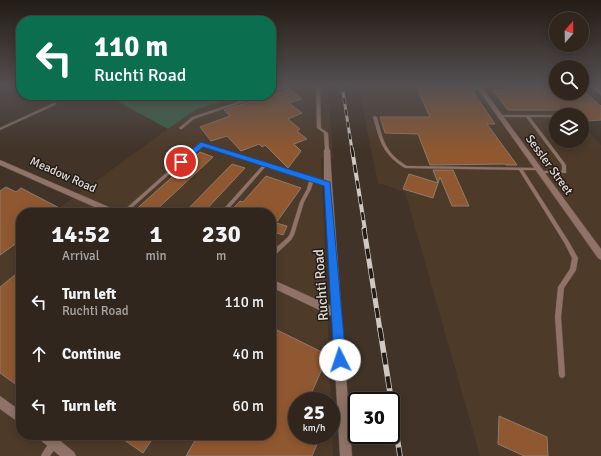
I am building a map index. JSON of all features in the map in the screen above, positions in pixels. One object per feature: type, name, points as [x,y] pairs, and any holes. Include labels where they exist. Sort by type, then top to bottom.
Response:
[{"type":"street","name":"Sessler Street","points":[[494,107],[601,256]]},
{"type":"street","name":"Ruchti Road","points":[[327,150],[346,456]]},
{"type":"street","name":"Meadow Road","points":[[0,162],[104,208]]},
{"type":"street","points":[[273,167],[328,184]]},
{"type":"street","points":[[276,285],[336,312]]},
{"type":"street","points":[[0,402],[16,414]]},
{"type":"street","points":[[51,440],[70,456]]},
{"type":"lane","points":[[0,129],[48,107]]},
{"type":"lane","points":[[181,128],[193,118],[225,107]]},
{"type":"lane","points":[[319,107],[319,128],[326,133],[327,150]]},
{"type":"lane","points":[[500,116],[549,116]]},
{"type":"lane","points":[[375,117],[388,155],[395,162],[406,167],[520,169],[564,172],[564,165],[527,116]]},
{"type":"lane","points":[[129,208],[201,144],[273,167]]},
{"type":"lane","points":[[226,208],[265,165]]},
{"type":"lane","points":[[520,169],[567,243],[574,258],[573,270],[560,287],[558,317],[562,375]]},
{"type":"lane","points":[[276,251],[289,239],[292,234],[302,202],[312,180]]},
{"type":"lane","points":[[45,456],[49,440]]},
{"type":"shaded area","points":[[203,107],[329,107],[333,158],[321,158],[331,392],[288,392],[288,444],[333,444],[333,456],[0,456],[0,250],[16,239],[16,440],[276,440],[276,208],[59,208],[194,110]]},
{"type":"shaded area","points":[[362,107],[565,107],[549,108],[549,148],[589,148],[589,132],[601,145],[601,456],[480,456],[405,192],[378,183]]},
{"type":"green space","points":[[128,107],[203,107],[195,110],[168,129]]},
{"type":"building","points":[[233,107],[295,107],[302,113],[288,119],[300,129],[297,131],[307,139],[294,144],[301,151],[288,168],[265,145],[262,147],[259,144],[241,151],[227,136],[211,141],[200,127],[230,116],[224,110]]},
{"type":"building","points":[[426,107],[484,107],[495,124],[487,124],[517,165],[430,165],[418,134],[385,133],[380,117],[430,117]]},
{"type":"building","points":[[506,107],[601,107],[601,120],[589,121],[589,108],[549,108],[549,110],[508,110]]},
{"type":"building","points":[[200,152],[213,157],[158,208],[138,208]]},
{"type":"building","points":[[232,164],[245,168],[208,208],[189,208]]},
{"type":"building","points":[[433,170],[453,170],[469,206],[452,206],[440,177],[438,183]]},
{"type":"building","points":[[409,174],[438,183],[433,198],[403,189]]},
{"type":"building","points":[[266,176],[301,188],[276,223],[276,208],[234,208],[240,201],[243,202]]},
{"type":"building","points":[[6,187],[16,192],[21,188],[59,208],[16,208],[16,244],[0,255],[0,191]]},
{"type":"building","points":[[276,223],[287,226],[283,235],[276,233]]},
{"type":"building","points":[[16,274],[16,384],[0,373],[0,287]]},
{"type":"building","points":[[276,329],[328,355],[312,392],[288,392],[288,444],[317,444],[312,456],[186,456],[195,440],[276,440]]},
{"type":"building","points":[[499,416],[547,437],[548,456],[524,456],[498,444]]},
{"type":"building","points":[[124,440],[152,440],[143,453]]},
{"type":"railway","points":[[345,107],[352,150]]},
{"type":"railway","points":[[352,149],[365,230]]},
{"type":"railway","points":[[364,229],[380,330]]},
{"type":"railway","points":[[380,329],[400,456]]},
{"type":"route","points":[[181,162],[201,144],[328,184],[340,360]]}]
